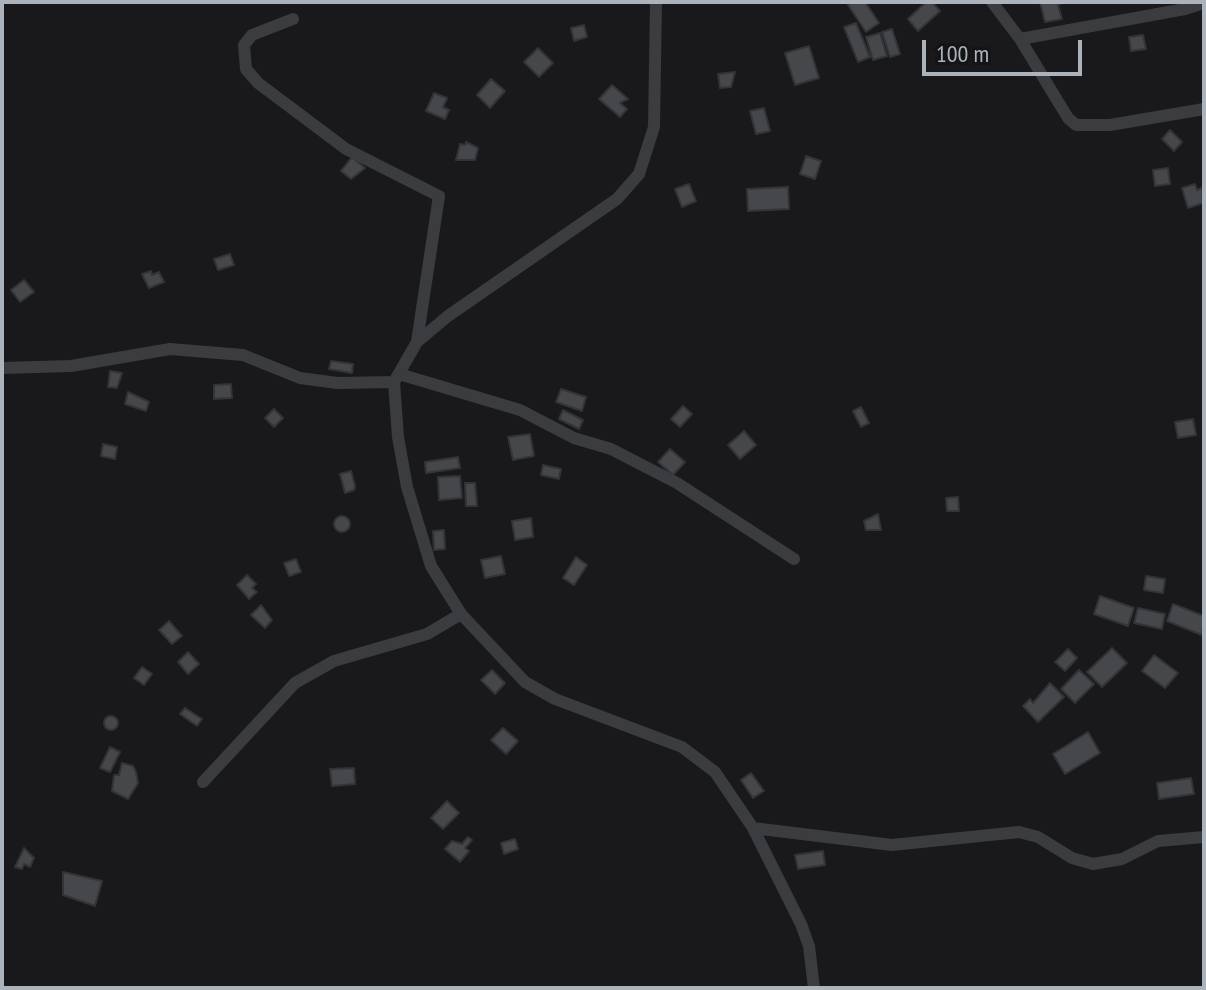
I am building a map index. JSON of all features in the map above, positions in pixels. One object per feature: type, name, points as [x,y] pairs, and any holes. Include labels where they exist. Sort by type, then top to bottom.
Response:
[{"type":"street","points":[[656,2],[654,127],[639,174],[606,208],[448,316],[417,342],[396,378],[398,437],[416,521],[431,566],[461,614],[525,682],[555,699],[634,726],[700,758],[728,786],[753,828],[801,924],[809,946],[814,988]]},
{"type":"street","points":[[992,2],[1020,39],[1053,96],[1076,125],[1110,125],[1204,109]]},
{"type":"street","points":[[1020,39],[1204,3]]},
{"type":"street","points":[[293,19],[252,35],[244,45],[246,69],[258,83],[346,149],[439,196],[417,342]]},
{"type":"street","points":[[2,368],[71,366],[170,349],[243,355],[300,378],[337,383],[396,378],[520,410],[574,438],[611,449],[677,483],[794,559]]},
{"type":"street","points":[[203,782],[295,683],[334,661],[427,634],[461,614]]},
{"type":"street","points":[[753,828],[892,845],[1019,832],[1038,837],[1072,858],[1093,864],[1122,859],[1158,841],[1204,837]]},
{"type":"building","points":[[865,2],[879,23],[866,32],[848,5]]},
{"type":"building","points":[[926,2],[932,2],[940,11],[918,31],[908,19]]},
{"type":"building","points":[[1040,2],[1064,2],[1058,5],[1062,19],[1045,22]]},
{"type":"building","points":[[856,23],[870,57],[858,62],[844,27]]},
{"type":"building","points":[[584,25],[587,37],[574,41],[571,28]]},
{"type":"building","points":[[892,29],[900,54],[890,57],[882,32]]},
{"type":"building","points":[[880,33],[887,56],[873,60],[866,37]]},
{"type":"building","points":[[1143,35],[1146,49],[1131,51],[1129,37]]},
{"type":"building","points":[[809,46],[819,78],[795,85],[785,53]]},
{"type":"building","points":[[538,48],[553,63],[539,77],[524,62]]},
{"type":"building","points":[[735,72],[731,87],[720,88],[718,74]]},
{"type":"building","points":[[491,79],[505,91],[490,108],[477,95]]},
{"type":"building","points":[[612,85],[628,99],[620,103],[627,109],[620,117],[599,99]]},
{"type":"building","points":[[434,93],[447,98],[443,107],[449,110],[445,119],[426,111]]},
{"type":"building","points":[[764,108],[770,131],[756,134],[750,111]]},
{"type":"building","points":[[1170,130],[1182,142],[1174,151],[1162,139]]},
{"type":"building","points":[[466,142],[478,148],[475,160],[456,160],[460,144],[465,145]]},
{"type":"building","points":[[806,156],[821,161],[815,179],[800,174]]},
{"type":"building","points":[[352,157],[365,168],[351,179],[341,171]]},
{"type":"building","points":[[1168,168],[1170,184],[1155,186],[1153,170]]},
{"type":"building","points":[[689,184],[696,201],[682,207],[675,189]]},
{"type":"building","points":[[1195,184],[1197,190],[1202,188],[1203,203],[1188,208],[1182,188]]},
{"type":"building","points":[[788,187],[789,209],[748,211],[747,189]]},
{"type":"building","points":[[230,254],[234,265],[218,270],[214,259]]},
{"type":"building","points":[[151,271],[152,275],[159,272],[164,282],[149,288],[142,274]]},
{"type":"building","points":[[24,280],[34,292],[20,302],[11,290]]},
{"type":"building","points":[[331,361],[353,364],[352,373],[329,369]]},
{"type":"building","points":[[110,371],[122,373],[117,388],[108,387]]},
{"type":"building","points":[[231,384],[232,398],[214,399],[214,385]]},
{"type":"building","points":[[561,389],[586,397],[582,411],[556,402]]},
{"type":"building","points":[[128,392],[149,402],[146,411],[125,404]]},
{"type":"building","points":[[683,406],[692,414],[680,427],[671,419]]},
{"type":"building","points":[[861,407],[869,423],[861,427],[853,411]]},
{"type":"building","points":[[274,409],[283,418],[274,427],[265,418]]},
{"type":"building","points":[[563,410],[583,420],[579,429],[559,419]]},
{"type":"building","points":[[1193,419],[1196,435],[1178,438],[1175,422]]},
{"type":"building","points":[[744,431],[756,445],[740,459],[728,445]]},
{"type":"building","points":[[530,434],[534,456],[513,460],[508,437]]},
{"type":"building","points":[[103,444],[117,447],[115,459],[101,456]]},
{"type":"building","points":[[670,449],[685,462],[673,475],[658,462]]},
{"type":"building","points":[[458,457],[460,468],[426,473],[425,462]]},
{"type":"building","points":[[543,465],[561,469],[559,479],[541,475]]},
{"type":"building","points":[[351,471],[354,490],[345,493],[340,474]]},
{"type":"building","points":[[460,476],[462,498],[439,500],[438,477]]},
{"type":"building","points":[[465,483],[475,483],[477,506],[466,506]]},
{"type":"building","points":[[958,497],[959,511],[947,511],[946,498]]},
{"type":"building","points":[[878,514],[881,530],[866,530],[864,521]]},
{"type":"building","points":[[339,516],[345,516],[350,524],[348,530],[339,532],[334,527],[334,521]]},
{"type":"building","points":[[531,518],[533,537],[515,540],[512,521]]},
{"type":"building","points":[[444,530],[445,549],[434,550],[433,531]]},
{"type":"building","points":[[501,556],[505,574],[485,578],[481,560]]},
{"type":"building","points":[[576,557],[587,565],[574,585],[563,578]]},
{"type":"building","points":[[296,559],[301,572],[289,576],[284,563]]},
{"type":"building","points":[[247,575],[256,584],[252,588],[257,592],[249,599],[237,585]]},
{"type":"building","points":[[1146,576],[1165,579],[1163,593],[1144,590]]},
{"type":"building","points":[[1100,596],[1134,608],[1128,626],[1094,614]]},
{"type":"building","points":[[1173,604],[1204,616],[1202,635],[1167,621]]},
{"type":"building","points":[[261,605],[272,620],[265,628],[251,615]]},
{"type":"building","points":[[1138,608],[1165,614],[1162,629],[1134,623]]},
{"type":"building","points":[[169,621],[182,636],[172,644],[159,630]]},
{"type":"building","points":[[1112,648],[1127,663],[1102,687],[1087,672]]},
{"type":"building","points":[[1068,649],[1077,658],[1065,671],[1055,662]]},
{"type":"building","points":[[188,652],[199,664],[188,674],[178,662]]},
{"type":"building","points":[[1154,655],[1178,673],[1165,688],[1142,671]]},
{"type":"building","points":[[142,667],[152,674],[144,685],[134,678]]},
{"type":"building","points":[[492,670],[505,683],[495,694],[481,680]]},
{"type":"building","points":[[1079,670],[1094,684],[1075,703],[1061,689]]},
{"type":"building","points":[[1050,683],[1064,697],[1038,722],[1023,706],[1030,699],[1033,703]]},
{"type":"building","points":[[185,708],[202,719],[197,726],[180,714]]},
{"type":"building","points":[[111,716],[118,723],[111,730],[104,723]]},
{"type":"building","points":[[503,728],[518,741],[506,754],[491,740]]},
{"type":"building","points":[[1088,732],[1100,753],[1065,774],[1053,754]]},
{"type":"building","points":[[110,747],[120,752],[110,772],[100,768]]},
{"type":"building","points":[[122,763],[133,766],[138,783],[128,799],[112,791],[114,775],[119,775]]},
{"type":"building","points":[[354,768],[355,784],[332,786],[330,769]]},
{"type":"building","points":[[751,773],[764,791],[753,798],[741,780]]},
{"type":"building","points":[[1191,778],[1194,794],[1159,799],[1157,783]]},
{"type":"building","points":[[447,801],[459,813],[443,829],[431,818]]},
{"type":"building","points":[[468,837],[472,840],[465,848],[469,851],[460,862],[445,849],[452,841],[462,844]]},
{"type":"building","points":[[515,839],[518,849],[504,854],[501,843]]},
{"type":"building","points":[[24,848],[34,858],[30,867],[24,864],[22,869],[15,867]]},
{"type":"building","points":[[823,851],[825,865],[798,869],[795,855]]},
{"type":"building","points":[[63,872],[102,881],[95,906],[63,895]]}]
